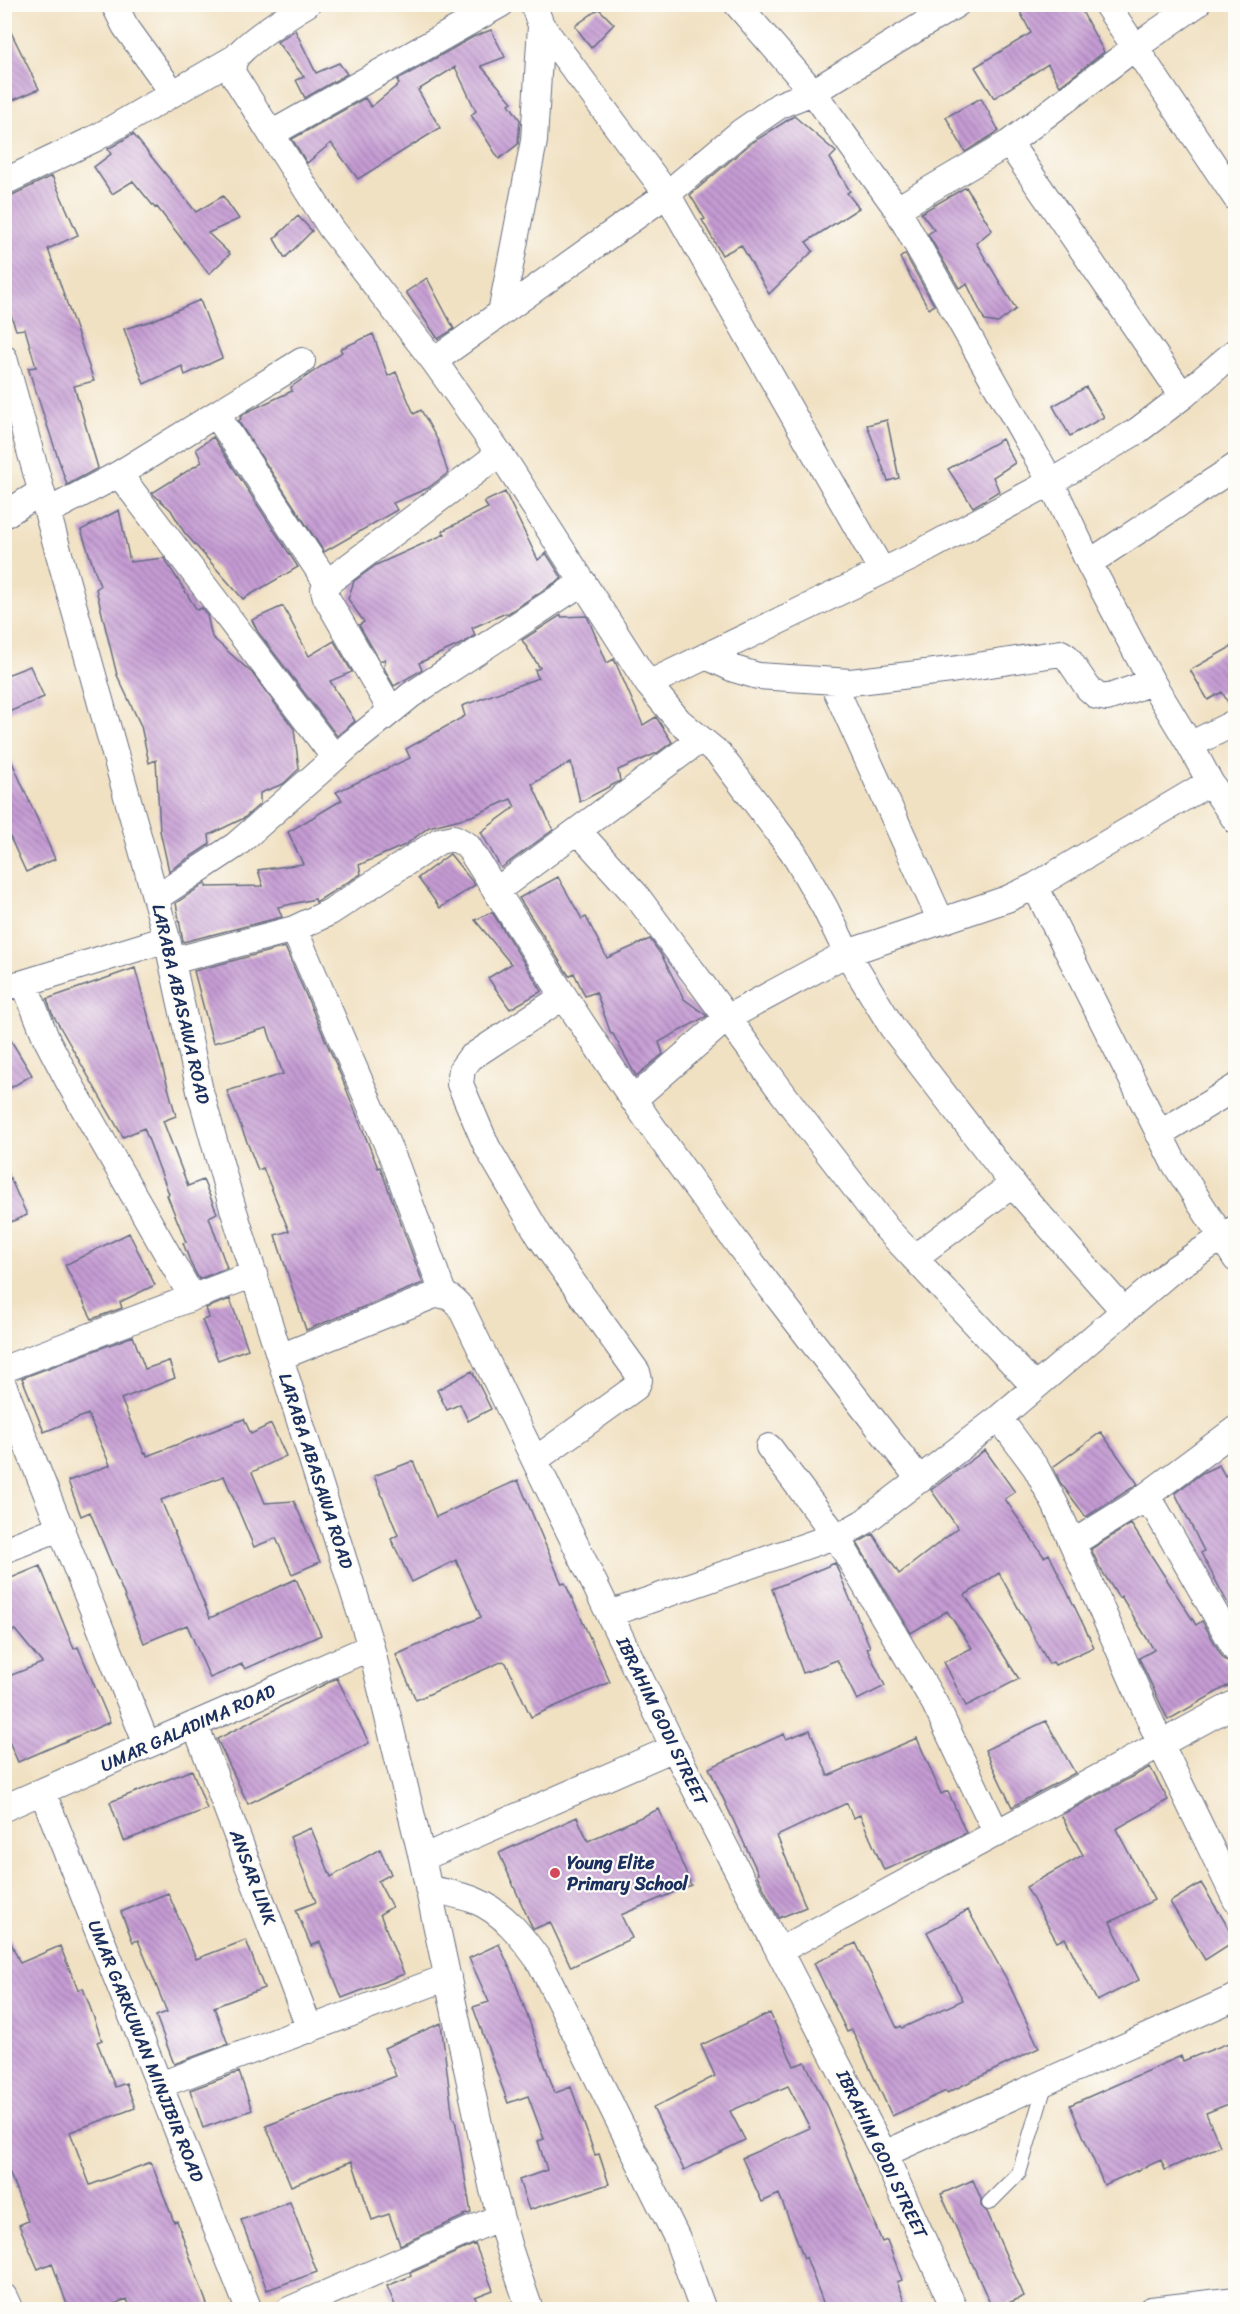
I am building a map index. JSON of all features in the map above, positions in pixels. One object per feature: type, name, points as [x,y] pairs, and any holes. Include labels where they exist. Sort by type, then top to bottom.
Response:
[{"type":"street","points":[[114,4],[125,26],[173,93]]},
{"type":"street","points":[[271,134],[501,4]]},
{"type":"street","points":[[737,4],[813,92],[897,209],[1051,482],[1089,562],[1152,682],[1210,782],[1236,821]]},
{"type":"street","points":[[1106,4],[1236,198]]},
{"type":"street","points":[[897,209],[1009,143],[1134,48],[1197,4]]},
{"type":"street","points":[[4,182],[96,138],[236,57],[302,6]]},
{"type":"street","points":[[434,361],[667,194],[741,132],[780,105],[813,92],[942,8]]},
{"type":"street","points":[[537,15],[667,194],[882,572]]},
{"type":"street","points":[[501,313],[534,141],[537,15]]},
{"type":"street","points":[[236,57],[232,68],[233,74],[331,228],[434,361],[499,454],[648,684],[679,721],[719,754],[793,852],[825,908],[847,953],[892,1027],[1013,1184],[1124,1311]]},
{"type":"street","points":[[1009,143],[1183,396]]},
{"type":"street","points":[[648,684],[882,572],[1051,482],[1137,431],[1236,351]]},
{"type":"street","name":"LARABA ABASAWA ROAD","points":[[4,358],[14,384],[44,502],[170,950],[200,1091],[254,1274],[371,1647],[422,1857],[500,2217],[530,2310]]},
{"type":"street","points":[[4,515],[119,474],[302,361]]},
{"type":"street","points":[[216,414],[327,583]]},
{"type":"street","points":[[392,710],[324,590],[327,583],[499,454]]},
{"type":"street","points":[[1089,562],[1236,466]]},
{"type":"street","points":[[119,474],[335,758]]},
{"type":"street","points":[[156,898],[236,844],[411,695],[583,582]]},
{"type":"street","points":[[706,656],[734,669],[758,676],[851,682],[951,670],[1060,653],[1067,657],[1088,688],[1097,696],[1107,699],[1152,682]]},
{"type":"street","points":[[832,681],[940,921]]},
{"type":"street","points":[[1190,745],[1236,722]]},
{"type":"street","points":[[496,891],[701,739]]},
{"type":"street","points":[[633,1100],[727,1018],[847,953],[1007,899],[1035,886],[1210,782]]},
{"type":"street","points":[[578,831],[636,896],[887,1228],[1035,1387]]},
{"type":"street","points":[[192,1297],[46,1038],[10,985],[170,950],[294,929],[330,912],[439,841],[454,838],[467,845],[633,1100],[802,1329],[920,1480]]},
{"type":"street","points":[[1035,886],[1159,1134],[1228,1233],[1236,1259]]},
{"type":"street","points":[[280,1357],[443,1293],[396,1165],[294,929]]},
{"type":"street","points":[[535,1460],[636,1387],[639,1380],[637,1372],[540,1237],[487,1148],[460,1084],[462,1069],[470,1058],[564,996]]},
{"type":"street","points":[[1159,1134],[1236,1088]]},
{"type":"street","points":[[914,1258],[1013,1184]]},
{"type":"street","points":[[609,1614],[836,1536],[864,1522],[999,1418],[1171,1271],[1228,1233]]},
{"type":"street","points":[[4,1369],[254,1274]]},
{"type":"street","name":"IBRAHIM GODI STREET","points":[[443,1293],[454,1299],[461,1308],[674,1748],[884,2154],[956,2310]]},
{"type":"street","points":[[4,1387],[62,1527],[147,1745]]},
{"type":"street","points":[[999,1418],[1036,1468],[1056,1506],[1161,1745],[1226,1857],[1236,1900]]},
{"type":"street","points":[[1073,1543],[1134,1504],[1236,1428]]},
{"type":"street","points":[[769,1447],[836,1536],[935,1704],[997,1834]]},
{"type":"street","points":[[1134,1504],[1144,1502],[1156,1510],[1236,1650]]},
{"type":"street","points":[[4,1550],[62,1527]]},
{"type":"street","name":"UMAR GALADIMA ROAD","points":[[4,1808],[43,1793],[371,1647]]},
{"type":"street","points":[[779,1952],[1236,1703]]},
{"type":"street","name":"ANSAR LINK","points":[[195,1724],[310,2030]]},
{"type":"street","points":[[422,1857],[674,1748]]},
{"type":"street","name":"UMAR GARKUWAN MINJIBIR ROAD","points":[[43,1793],[249,2310]]},
{"type":"street","points":[[428,1887],[475,1901],[502,1917],[522,1936],[540,1962],[677,2238],[703,2310]]},
{"type":"street","points":[[160,2085],[448,1977]]},
{"type":"street","points":[[884,2154],[1236,1997]]},
{"type":"street","points":[[289,2310],[500,2217]]},
{"type":"street","points":[[4,2297],[10,2310]]},
{"type":"street","points":[[1151,2310],[1236,2300]]},
{"type":"lane","points":[[989,2203],[1019,2173],[1046,2082]]},
{"type":"building","points":[[1016,4],[1078,4],[1104,52],[1060,86],[1048,64],[994,98],[975,67],[1031,33]]},
{"type":"building","points":[[599,9],[614,24],[591,48],[575,26]]},
{"type":"building","points":[[4,18],[39,89],[4,104]]},
{"type":"building","points":[[295,30],[316,73],[339,63],[347,74],[305,98],[296,80],[304,77],[277,42]]},
{"type":"building","points":[[491,30],[505,57],[481,66],[512,102],[509,104],[520,120],[518,144],[499,159],[471,115],[476,111],[455,67],[418,90],[440,128],[358,179],[331,143],[307,163],[292,139],[365,98],[371,107],[399,84],[397,80],[473,37]]},
{"type":"building","points":[[981,98],[999,131],[965,152],[946,117]]},
{"type":"building","points":[[794,116],[836,152],[830,158],[850,191],[847,193],[859,208],[806,242],[813,251],[769,294],[741,245],[722,255],[702,220],[705,219],[690,195],[750,144]]},
{"type":"building","points":[[133,134],[196,212],[223,196],[239,219],[208,233],[230,254],[209,274],[157,207],[155,208],[133,181],[112,194],[94,167],[111,154],[108,149]]},
{"type":"building","points":[[52,176],[78,235],[48,249],[94,381],[74,386],[98,468],[67,485],[28,368],[36,367],[25,329],[16,330],[4,295],[4,199]]},
{"type":"building","points":[[966,187],[992,230],[976,243],[1016,309],[998,323],[985,321],[967,284],[959,288],[928,234],[934,230],[921,213]]},
{"type":"building","points":[[298,216],[312,231],[285,258],[274,239]]},
{"type":"building","points":[[905,254],[934,305],[929,309],[900,258]]},
{"type":"building","points":[[427,278],[454,329],[438,339],[406,292]]},
{"type":"building","points":[[200,300],[222,358],[185,375],[182,366],[144,384],[124,329],[151,321]]},
{"type":"building","points":[[373,334],[388,376],[396,372],[414,414],[421,410],[438,441],[448,473],[428,488],[393,503],[397,510],[324,552],[238,421],[249,411],[292,391],[291,387],[342,352],[340,349]]},
{"type":"building","points":[[1086,387],[1104,417],[1070,436],[1053,406]]},
{"type":"building","points":[[887,420],[899,478],[888,481],[867,425]]},
{"type":"building","points":[[213,437],[298,567],[243,599],[184,532],[171,510],[152,493],[202,462],[196,449]]},
{"type":"building","points":[[1002,439],[1015,463],[993,477],[999,491],[973,507],[948,469]]},
{"type":"building","points":[[505,492],[538,560],[546,553],[562,578],[507,614],[472,628],[475,635],[419,663],[422,670],[394,686],[384,668],[385,659],[380,661],[359,625],[364,622],[348,599],[354,581],[376,565],[445,534],[442,531],[488,508],[484,502]]},
{"type":"building","points":[[119,510],[130,562],[164,558],[197,610],[202,608],[207,615],[212,637],[252,673],[294,729],[299,769],[283,784],[260,793],[260,804],[244,818],[209,835],[210,844],[169,871],[160,831],[156,760],[149,763],[141,726],[117,675],[96,589],[100,586],[81,530]]},
{"type":"building","points":[[283,606],[309,656],[334,641],[352,672],[330,681],[355,721],[337,736],[258,632],[252,620]]},
{"type":"building","points":[[561,615],[561,617],[587,616],[607,663],[614,659],[643,725],[656,717],[672,742],[657,753],[618,770],[620,781],[580,802],[571,762],[532,784],[553,830],[501,868],[481,832],[515,807],[511,799],[472,816],[429,827],[405,845],[359,865],[361,874],[316,902],[315,899],[278,907],[282,917],[183,942],[176,903],[206,883],[206,887],[263,886],[258,870],[303,864],[288,832],[342,800],[336,792],[410,758],[406,749],[465,716],[462,706],[538,678],[535,670],[540,668],[522,640]]},
{"type":"building","points":[[1236,644],[1236,707],[1231,708],[1222,692],[1208,700],[1190,670]]},
{"type":"building","points":[[30,666],[44,697],[4,714],[4,676]]},
{"type":"building","points":[[4,744],[55,859],[26,872],[4,824]]},
{"type":"building","points":[[450,854],[475,885],[440,908],[418,878]]},
{"type":"building","points":[[558,877],[582,919],[586,917],[607,958],[650,939],[662,956],[684,999],[707,1016],[659,1042],[663,1054],[636,1076],[611,1034],[596,992],[585,996],[574,973],[569,976],[519,898]]},
{"type":"building","points":[[492,912],[542,991],[510,1009],[488,978],[511,964],[475,920]]},
{"type":"building","points":[[285,947],[378,1168],[380,1167],[423,1283],[306,1330],[275,1235],[289,1231],[263,1168],[258,1170],[227,1091],[283,1074],[267,1028],[213,1043],[194,971]]},
{"type":"building","points":[[135,968],[176,1116],[163,1121],[188,1186],[203,1180],[217,1213],[209,1217],[227,1268],[199,1279],[183,1243],[186,1242],[144,1128],[123,1137],[52,1013],[47,999]]},
{"type":"building","points":[[4,1029],[32,1075],[4,1092]]},
{"type":"building","points":[[4,1165],[27,1215],[4,1225]]},
{"type":"building","points":[[129,1233],[155,1285],[120,1302],[122,1308],[92,1319],[65,1265]]},
{"type":"building","points":[[230,1299],[248,1349],[218,1360],[202,1320],[209,1318],[206,1308]]},
{"type":"building","points":[[133,1336],[145,1369],[169,1361],[175,1378],[121,1399],[144,1453],[146,1452],[147,1456],[244,1419],[251,1434],[271,1424],[286,1456],[252,1472],[265,1503],[294,1501],[320,1562],[292,1574],[276,1538],[254,1547],[224,1476],[161,1500],[210,1618],[296,1579],[321,1635],[245,1669],[242,1664],[210,1678],[187,1625],[144,1643],[90,1512],[81,1516],[68,1481],[110,1465],[88,1414],[44,1432],[22,1378]]},
{"type":"building","points":[[472,1371],[491,1409],[468,1421],[460,1404],[447,1410],[437,1390]]},
{"type":"building","points":[[1101,1432],[1138,1484],[1086,1517],[1060,1482],[1053,1467]]},
{"type":"building","points":[[985,1450],[1015,1492],[1005,1499],[1044,1557],[1049,1554],[1094,1647],[1055,1665],[1053,1662],[1049,1664],[999,1573],[965,1595],[1019,1679],[966,1706],[944,1662],[972,1648],[947,1611],[911,1633],[857,1543],[873,1534],[899,1574],[958,1528],[931,1490]]},
{"type":"building","points":[[413,1461],[436,1517],[518,1480],[562,1584],[565,1583],[610,1682],[531,1717],[503,1661],[416,1700],[396,1655],[481,1617],[456,1560],[412,1582],[391,1539],[398,1535],[374,1476]]},
{"type":"building","points":[[1219,1465],[1225,1476],[1236,1469],[1236,1619],[1201,1553],[1204,1551],[1175,1493],[1202,1473]]},
{"type":"building","points":[[1131,1524],[1196,1625],[1202,1621],[1223,1658],[1236,1665],[1236,1681],[1168,1720],[1139,1658],[1154,1650],[1121,1596],[1119,1598],[1100,1568],[1091,1549]]},
{"type":"building","points":[[835,1563],[870,1647],[867,1648],[885,1686],[857,1700],[837,1660],[803,1673],[772,1589]]},
{"type":"building","points":[[40,1566],[74,1649],[78,1647],[110,1722],[18,1762],[4,1730],[4,1678],[42,1663],[15,1630],[4,1635],[4,1581]]},
{"type":"building","points":[[337,1678],[369,1743],[248,1804],[217,1739]]},
{"type":"building","points":[[1046,1721],[1075,1773],[1012,1807],[985,1750]]},
{"type":"building","points":[[810,1730],[828,1776],[917,1738],[941,1794],[948,1791],[966,1833],[884,1870],[860,1815],[853,1818],[847,1803],[777,1836],[806,1907],[779,1918],[709,1768],[784,1734],[786,1739]]},
{"type":"building","points":[[1150,1767],[1168,1800],[1116,1829],[1154,1900],[1110,1922],[1139,1980],[1097,2001],[1065,1938],[1057,1942],[1026,1887],[1083,1855],[1061,1815]]},
{"type":"building","points":[[192,1770],[207,1809],[124,1841],[110,1802]]},
{"type":"building","points":[[659,1809],[691,1885],[621,1915],[632,1938],[571,1967],[550,1922],[534,1929],[532,1927],[499,1853],[577,1817],[588,1841]]},
{"type":"building","points":[[311,1828],[331,1877],[380,1849],[391,1874],[378,1881],[392,1907],[380,1914],[404,1974],[342,1998],[320,1942],[311,1946],[296,1910],[316,1902],[290,1837]]},
{"type":"building","points":[[1201,1883],[1236,1940],[1205,1960],[1170,1902]]},
{"type":"building","points":[[168,1893],[196,1959],[246,1940],[264,1988],[214,2007],[228,2044],[174,2064],[156,2016],[167,2012],[138,1940],[133,1942],[121,1912]]},
{"type":"building","points":[[968,1910],[1006,1978],[1039,2048],[947,2093],[946,2091],[892,2116],[852,2030],[847,2032],[814,1963],[856,1943],[897,2028],[901,2026],[902,2028],[963,2000],[927,1932]]},
{"type":"building","points":[[4,1927],[20,1963],[60,1946],[78,1990],[83,1988],[102,2040],[97,2042],[115,2087],[126,2083],[135,2108],[70,2132],[90,2185],[151,2162],[174,2222],[177,2221],[209,2310],[131,2310],[127,2299],[98,2310],[69,2310],[52,2263],[38,2269],[19,2225],[28,2221],[4,2158]]},
{"type":"building","points":[[499,1944],[513,1976],[555,2093],[571,2087],[595,2155],[599,2154],[609,2184],[529,2210],[519,2180],[547,2170],[538,2141],[544,2139],[528,2096],[508,2103],[473,2007],[489,2002],[469,1958]]},
{"type":"building","points":[[770,2013],[794,2066],[805,2062],[828,2109],[882,2242],[887,2240],[902,2280],[897,2282],[907,2310],[826,2310],[779,2194],[762,2202],[742,2158],[810,2128],[788,2086],[730,2111],[745,2140],[684,2170],[653,2108],[715,2076],[701,2045]]},
{"type":"building","points":[[441,2023],[453,2119],[455,2119],[471,2213],[400,2245],[389,2214],[372,2220],[352,2161],[291,2186],[266,2126],[396,2076],[384,2048]]},
{"type":"building","points":[[1236,2040],[1236,2101],[1206,2113],[1220,2146],[1165,2170],[1161,2160],[1104,2185],[1070,2105],[1181,2056],[1183,2061]]},
{"type":"building","points":[[239,2072],[252,2110],[203,2128],[190,2090]]},
{"type":"building","points":[[973,2180],[981,2199],[981,2206],[987,2212],[1024,2296],[993,2310],[941,2194]]},
{"type":"building","points":[[290,2202],[317,2272],[267,2290],[241,2220]]},
{"type":"building","points":[[475,2244],[493,2290],[475,2297],[480,2310],[397,2310],[387,2286],[411,2276],[410,2273]]},
{"type":"place","name":"Young Elite Primary School","points":[[555,1873]]}]
